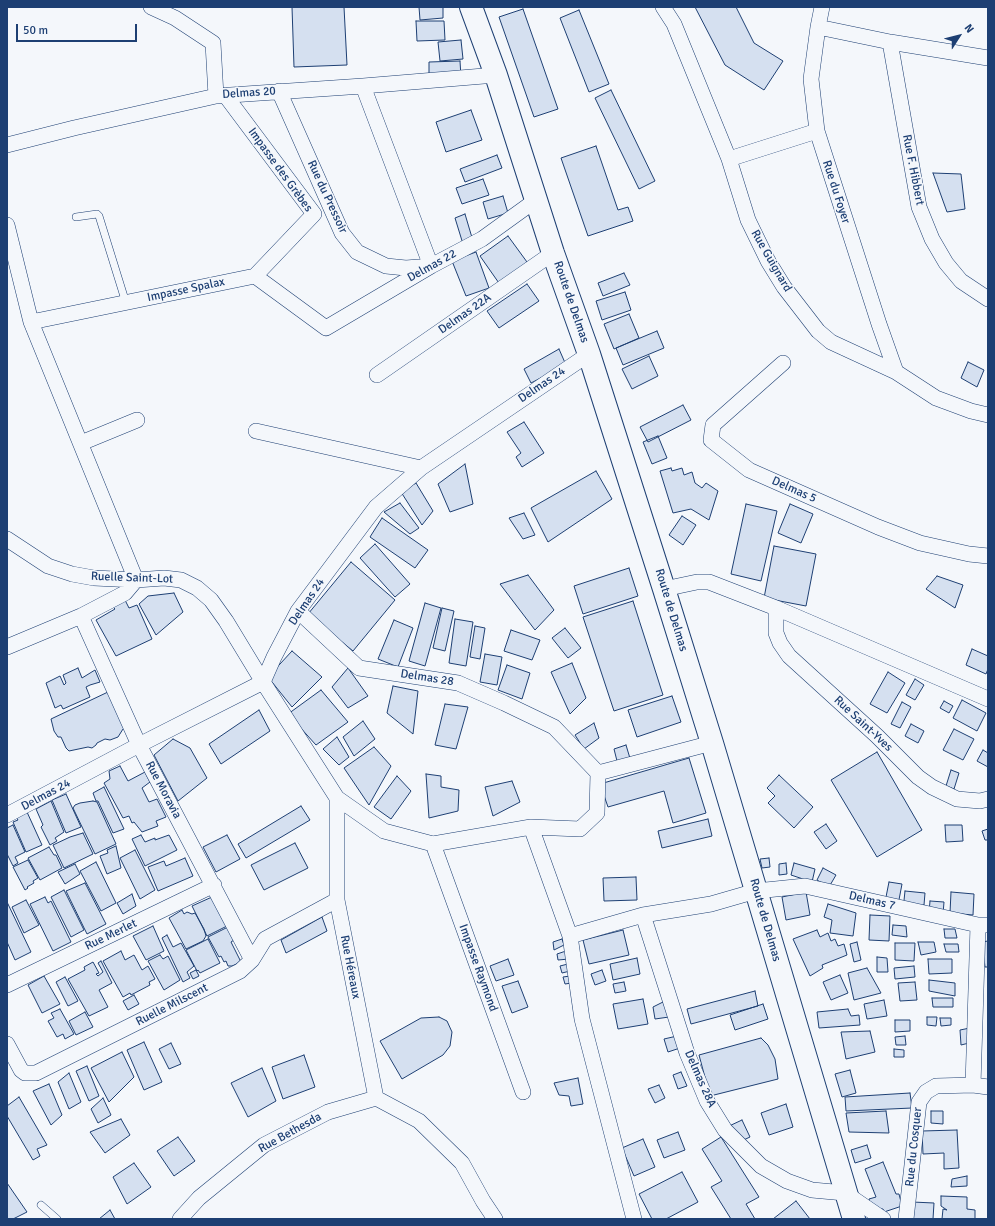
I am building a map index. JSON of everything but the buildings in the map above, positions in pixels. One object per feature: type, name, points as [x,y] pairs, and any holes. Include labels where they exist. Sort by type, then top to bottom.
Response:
[{"type":"main road","name":"Route de Delmas","points":[[471,7],[496,75],[536,200],[589,354],[664,589],[712,743],[854,1219]]},
{"type":"street","points":[[151,7],[175,18],[213,43],[220,95]]},
{"type":"street","name":"Rue Guignard","points":[[663,7],[674,24],[729,159],[748,220],[768,261],[784,287],[818,331],[831,342],[896,372],[936,398],[971,411],[988,415]]},
{"type":"street","name":"Rue du Foyer","points":[[822,7],[811,79],[817,130],[878,324],[896,372]]},
{"type":"street","points":[[818,27],[890,42],[988,58]]},
{"type":"street","name":"Rue F. Hibbert","points":[[890,42],[919,207],[932,239],[946,263],[961,281],[988,299]]},
{"type":"street","name":"Delmas 20","points":[[7,145],[74,128],[220,95],[363,86],[496,75]]},
{"type":"street","points":[[363,86],[431,266]]},
{"type":"street","name":"Rue du Pressoir","points":[[279,91],[342,233],[357,252],[386,266],[406,268],[431,266]]},
{"type":"street","name":"Impasse des Grèbes","points":[[220,95],[314,214],[255,276]]},
{"type":"street","points":[[729,159],[817,130]]},
{"type":"street","name":"Delmas 22","points":[[255,276],[326,328],[431,266],[482,238],[536,200]]},
{"type":"street","points":[[7,225],[31,322],[136,580],[125,593],[81,616],[7,647]]},
{"type":"street","name":"Delmas 22A","points":[[377,375],[554,253]]},
{"type":"street","name":"Impasse Spalax","points":[[31,322],[255,276]]},
{"type":"street","name":"Delmas 24","points":[[7,815],[139,745],[263,682],[298,611],[376,507],[421,468],[589,354]]},
{"type":"street","name":"Delmas 5","points":[[783,363],[713,425],[711,440],[749,470],[878,527],[920,543],[969,554],[988,556]]},
{"type":"street","points":[[81,443],[137,420]]},
{"type":"street","points":[[256,431],[421,468]]},
{"type":"street","name":"Ruelle Saint-Lot","points":[[8,542],[48,566],[72,574],[94,578],[136,580],[164,578],[181,580],[197,588],[211,600],[226,621],[263,682]]},
{"type":"street","points":[[664,589],[697,582],[709,582],[776,608],[988,699]]},
{"type":"street","name":"Rue Saint-Yves","points":[[776,608],[776,633],[780,643],[789,656],[878,736],[918,777],[932,787],[957,799],[980,801],[988,799]]},
{"type":"street","name":"Delmas 28","points":[[298,611],[358,668],[458,683],[504,703],[554,727],[598,773]]},
{"type":"street","name":"Rue Moravia","points":[[81,616],[139,745],[214,885],[252,960]]},
{"type":"street","points":[[263,682],[337,798],[384,831],[433,844],[531,827],[580,829],[597,813],[598,773],[712,743]]},
{"type":"street","name":"Rue Héreaux","points":[[337,798],[337,900],[376,1098]]},
{"type":"street","points":[[531,827],[570,936],[582,1019],[634,1219]]},
{"type":"street","name":"Impasse Raymond","points":[[433,844],[523,1092]]},
{"type":"street","name":"Rue Merlet","points":[[7,985],[214,885]]},
{"type":"street","name":"Delmas 7","points":[[756,891],[805,886],[983,925]]},
{"type":"street","points":[[570,936],[643,915],[711,904],[756,891]]},
{"type":"street","name":"Ruelle Milscent","points":[[7,1044],[21,1070],[25,1073],[36,1073],[240,971],[252,960],[265,939],[337,900]]},
{"type":"street","name":"Delmas 28A","points":[[643,915],[688,1053],[707,1101],[725,1130],[761,1166],[787,1181],[812,1190],[845,1193]]},
{"type":"street","points":[[973,1085],[983,925]]},
{"type":"street","name":"Rue du Cosquer","points":[[906,1219],[919,1102],[926,1092],[936,1086],[973,1085],[988,1087]]},
{"type":"street","points":[[376,1098],[418,1121],[462,1163],[483,1201],[495,1219]]},
{"type":"street","name":"Rue Bethesda","points":[[180,1219],[199,1198],[264,1144],[328,1112],[376,1098]]},
{"type":"street","points":[[845,1193],[883,1219]]},
{"type":"lane","points":[[76,217],[97,214],[99,216],[126,303]]},
{"type":"lane","points":[[41,1205],[57,1219]]}]
